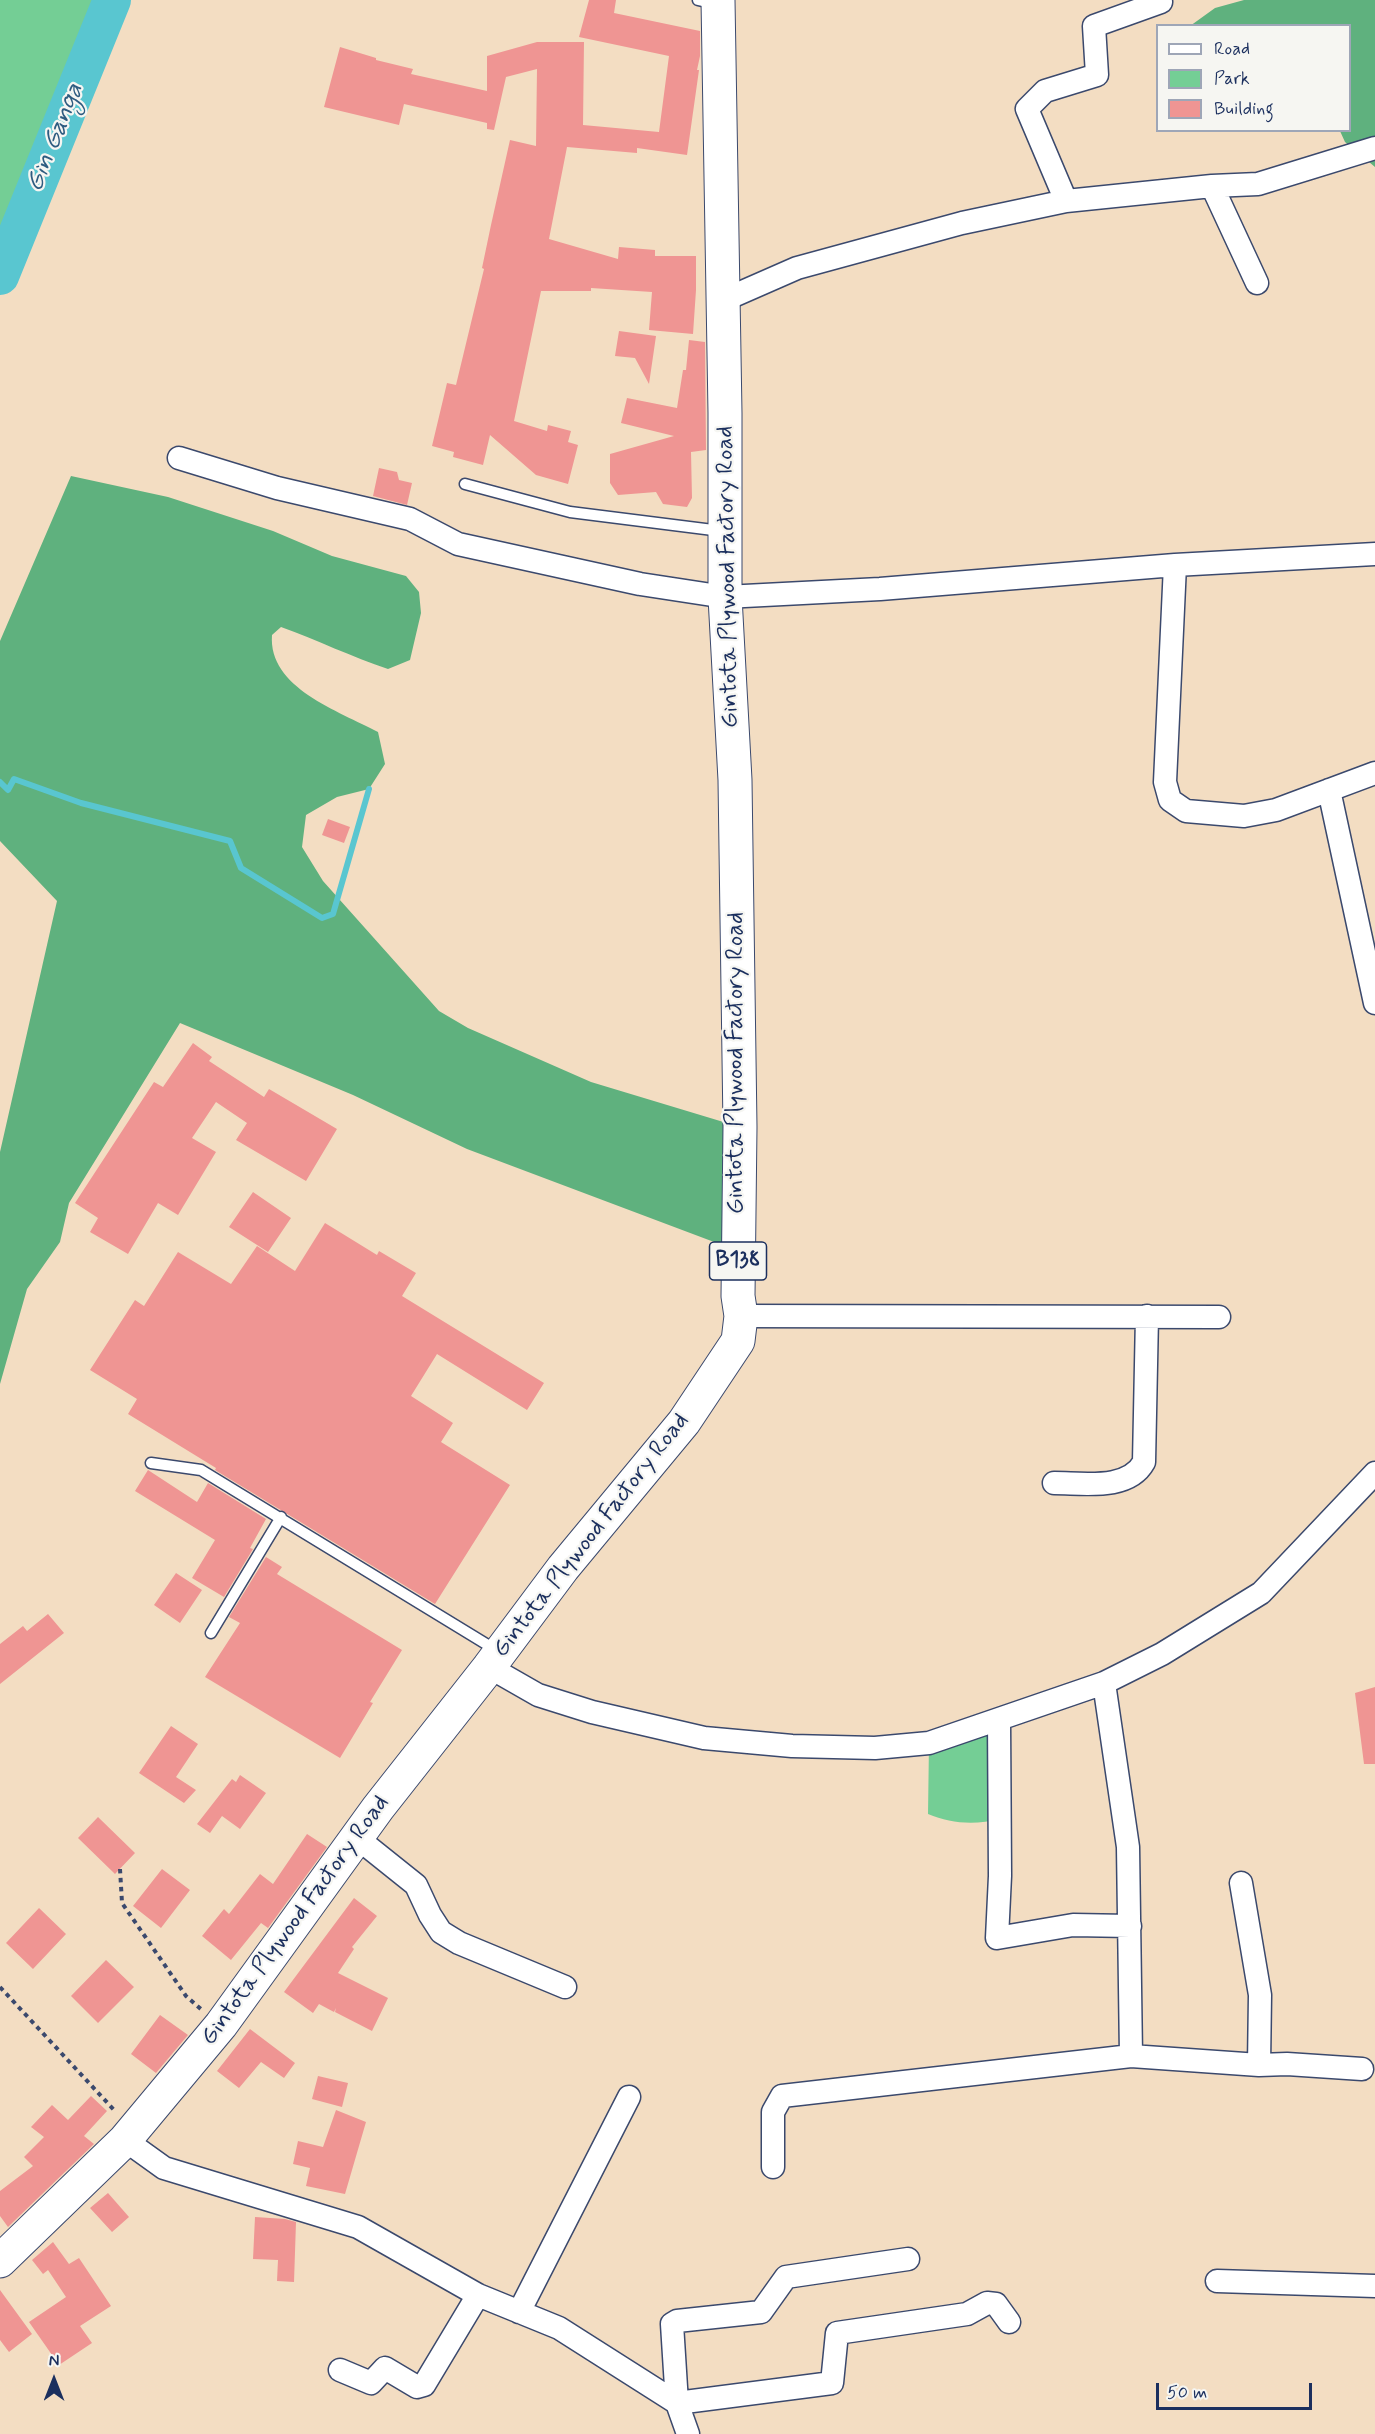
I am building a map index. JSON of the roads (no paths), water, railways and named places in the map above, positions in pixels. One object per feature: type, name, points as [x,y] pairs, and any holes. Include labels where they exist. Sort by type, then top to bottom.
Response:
[{"type":"main road","name":"Gintota Plywood Factory Road","points":[[0,2260],[125,2140],[221,2025],[356,1837],[563,1568],[684,1422],[738,1341],[741,1316],[738,1296],[740,1127],[735,792],[725,597],[724,300],[712,2]]},
{"type":"street","points":[[1066,201],[1027,109],[1046,91],[1097,75],[1094,26],[1161,2]]},
{"type":"street","points":[[724,300],[797,268],[962,223],[1066,201],[1212,186],[1258,184],[1375,148]]},
{"type":"street","points":[[1212,186],[1257,283]]},
{"type":"street","points":[[179,459],[277,488],[410,519],[458,544],[640,584],[725,597],[880,589],[1175,565],[1375,554]]},
{"type":"street","points":[[1175,565],[1165,782],[1170,800],[1186,811],[1244,816],[1276,810],[1375,773]]},
{"type":"street","points":[[1329,790],[1375,1003]]},
{"type":"street","points":[[741,1316],[1219,1317]]},
{"type":"street","points":[[1054,1483],[1111,1484],[1138,1472],[1144,1462],[1147,1316]]},
{"type":"street","points":[[494,1660],[538,1695],[592,1712],[704,1738],[792,1746],[875,1748],[929,1743],[1104,1683],[1162,1653],[1261,1593],[1375,1473]]},
{"type":"street","points":[[1104,1683],[1128,1847],[1131,2056]]},
{"type":"street","points":[[999,1720],[1000,1876],[997,1938],[1073,1925],[1130,1926]]},
{"type":"street","points":[[356,1837],[416,1885],[441,1932],[459,1943],[565,1987]]},
{"type":"street","points":[[1240,1883],[1260,1995],[1259,2065]]},
{"type":"street","points":[[773,2167],[773,2112],[782,2096],[1131,2056],[1362,2069]]},
{"type":"street","points":[[519,2312],[629,2097]]},
{"type":"street","points":[[125,2140],[164,2168],[358,2227],[478,2295],[559,2328],[677,2403],[832,2383],[837,2333],[968,2314],[987,2303],[996,2304],[1009,2322]]},
{"type":"street","points":[[688,2434],[677,2403],[672,2324],[677,2321],[761,2312],[786,2277],[908,2259]]},
{"type":"street","points":[[1217,2281],[1375,2286]]},
{"type":"street","points":[[340,2370],[371,2383],[385,2368],[417,2387],[424,2385],[478,2295]]},
{"type":"lane","points":[[465,484],[570,512],[724,532]]},
{"type":"lane","points":[[151,1463],[201,1470],[281,1517],[494,1660]]},
{"type":"lane","points":[[211,1633],[281,1517]]},
{"type":"waterway","name":"Gin Ganga","points":[[0,276],[112,0]]},
{"type":"waterway","points":[[0,782],[8,790],[14,779],[81,803],[230,841],[241,868],[322,918],[333,914],[369,789]]}]
